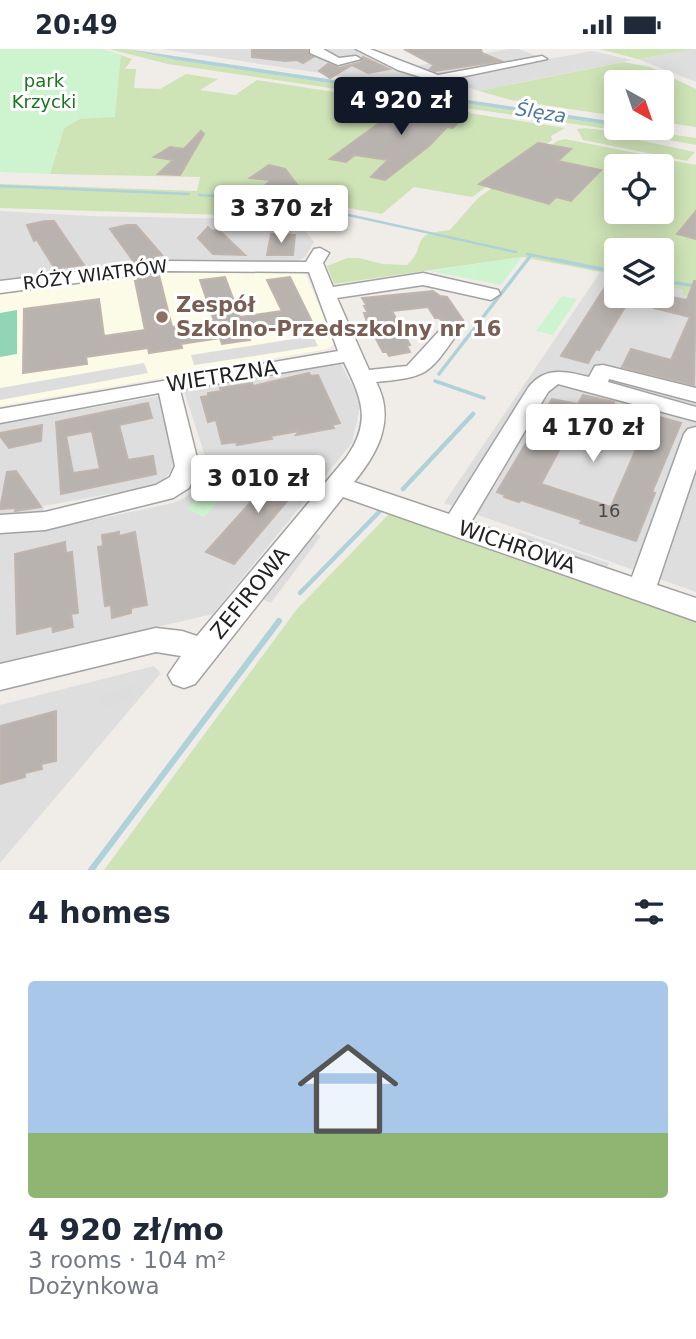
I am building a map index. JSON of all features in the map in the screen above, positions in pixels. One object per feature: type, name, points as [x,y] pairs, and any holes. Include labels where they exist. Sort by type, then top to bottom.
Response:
[{"type":"street","points":[[318,49],[314,51],[338,62],[359,54],[437,79],[542,59]]},
{"type":"street","name":"RÓŻY WIATRÓW","points":[[0,287],[119,265],[318,260],[326,294]]},
{"type":"street","points":[[351,355],[326,294],[423,279],[491,293]]},
{"type":"street","points":[[362,377],[419,369],[447,334]]},
{"type":"street","name":"ZEFIROWA","points":[[0,677],[156,640],[182,643],[192,664],[362,456],[372,429],[373,403],[351,355]]},
{"type":"street","name":"WIETRZNA","points":[[0,416],[168,384],[351,355]]},
{"type":"street","points":[[595,386],[603,371],[662,381],[696,395]]},
{"type":"street","points":[[461,517],[542,384],[561,376],[696,414]]},
{"type":"street","points":[[0,524],[45,521],[157,494],[176,486],[184,478],[187,466],[168,384]]},
{"type":"street","points":[[644,582],[696,434]]},
{"type":"street","name":"WICHROWA","points":[[338,486],[461,517],[644,582],[696,610]]},
{"type":"shaded area","points":[[162,49],[354,49],[396,69],[407,68],[437,80],[405,86]]},
{"type":"shaded area","points":[[518,49],[543,58],[437,78],[411,67]]},
{"type":"shaded area","points":[[695,49],[696,82],[674,73],[674,70],[666,70],[638,59]]},
{"type":"shaded area","points":[[592,51],[632,60],[479,91],[441,79]]},
{"type":"shaded area","points":[[0,211],[91,216],[296,220],[314,242],[305,257],[297,261],[165,260],[0,281]]},
{"type":"shaded area","name":"Zespół Szkolno-Przedszkolny nr 16","points":[[181,270],[298,271],[306,275],[335,343],[327,349],[0,406],[0,292]]},
{"type":"shaded area","points":[[601,271],[604,272],[604,308],[674,308],[674,288],[683,290],[682,294],[696,297],[696,592],[444,503]]},
{"type":"shaded area","points":[[313,336],[318,346],[194,365],[191,355]]},
{"type":"shaded area","points":[[144,363],[148,373],[0,400],[0,388]]},
{"type":"shaded area","points":[[341,364],[357,394],[360,407],[352,443],[213,614],[0,664],[0,531],[56,528],[173,503],[184,498],[199,487],[207,473],[207,462],[184,391]]},
{"type":"shaded area","points":[[527,380],[538,382],[462,504],[450,500]]},
{"type":"shaded area","points":[[159,396],[175,467],[162,481],[153,486],[43,506],[45,512],[0,515],[0,424]]},
{"type":"shaded area","points":[[309,531],[321,536],[271,603],[257,597]]},
{"type":"shaded area","points":[[519,532],[609,563],[606,570],[516,539]]},
{"type":"shaded area","points":[[154,666],[161,673],[0,863],[0,705]]},
{"type":"shaded area","points":[[134,686],[136,699],[99,709],[97,695]]},
{"type":"green space","name":"park Krzycki","points":[[0,49],[104,49],[121,55],[115,117],[80,119],[64,128],[50,174],[0,172]]},
{"type":"green space","points":[[109,49],[127,49],[176,60],[604,124],[604,128],[168,64]]},
{"type":"green space","points":[[599,49],[695,49],[638,59]]},
{"type":"green space","points":[[121,55],[132,59],[125,69],[136,69],[134,88],[160,89],[186,74],[218,79],[200,90],[235,95],[257,80],[565,128],[472,197],[414,187],[382,214],[343,207],[334,216],[309,213],[289,217],[0,208],[0,184],[197,191],[200,177],[50,174],[64,128],[82,115],[107,87]]},
{"type":"green space","points":[[623,62],[656,70],[604,70],[604,114],[511,100],[479,91]]},
{"type":"green space","points":[[674,78],[696,89],[696,127],[674,124]]},
{"type":"green space","points":[[577,129],[604,130],[604,140],[638,140],[695,152],[687,161],[674,158],[674,154],[652,154],[583,140]]},
{"type":"green space","points":[[674,135],[696,138],[696,145],[669,140],[674,140]]},
{"type":"green space","points":[[565,139],[641,154],[604,154],[604,224],[674,224],[674,161],[696,165],[696,297],[682,295],[683,290],[674,288],[674,238],[604,238],[604,273],[522,257],[334,284],[327,266],[347,258],[407,265],[423,238],[428,234],[450,230],[478,198],[557,141]]},
{"type":"green space","points":[[522,257],[501,285],[430,271]]},
{"type":"green space","points":[[562,296],[577,299],[553,335],[536,331]]},
{"type":"green space","points":[[17,310],[17,354],[0,357],[0,313]]},
{"type":"green space","points":[[238,467],[247,470],[204,517],[187,509],[224,471]]},
{"type":"green space","points":[[390,513],[696,622],[696,870],[104,870],[297,609]]},
{"type":"water","name":"Ślęza","points":[[127,49],[604,120],[604,124],[176,60]]},
{"type":"building","points":[[252,49],[307,49],[313,57],[303,63],[297,60],[252,57]]},
{"type":"building","points":[[404,49],[481,49],[482,53],[501,61],[435,71],[430,69],[434,65]]},
{"type":"building","points":[[363,57],[389,69],[368,73],[352,65],[330,78],[319,71],[328,64],[339,68],[362,62]]},
{"type":"building","points":[[404,105],[467,113],[453,128],[447,127],[429,146],[385,180],[371,177],[388,160],[355,155],[346,162],[330,159]]},
{"type":"building","points":[[201,131],[204,134],[180,175],[158,174],[173,160],[154,157],[170,147],[184,149]]},
{"type":"building","points":[[538,143],[571,149],[558,161],[601,170],[571,201],[556,197],[549,204],[479,184]]},
{"type":"building","points":[[269,165],[285,169],[299,187],[291,194],[261,189],[271,180],[250,178]]},
{"type":"building","points":[[696,211],[696,239],[677,234]]},
{"type":"building","points":[[54,221],[84,265],[55,269],[37,240],[34,241],[27,225]]},
{"type":"building","points":[[136,225],[162,255],[154,256],[155,260],[134,262],[110,229]]},
{"type":"building","points":[[208,227],[212,231],[219,230],[245,255],[213,254],[198,238]]},
{"type":"building","points":[[271,234],[295,235],[293,255],[267,255]]},
{"type":"building","points":[[159,275],[172,327],[214,321],[200,280],[225,277],[240,317],[282,311],[267,280],[290,277],[315,328],[292,332],[290,327],[247,333],[250,340],[222,344],[220,338],[181,344],[182,348],[149,353],[148,348],[86,357],[87,364],[23,373],[24,309],[99,299],[104,336],[145,330],[135,281],[138,281],[137,278]]},
{"type":"building","points":[[696,281],[694,385],[622,367],[631,349],[671,360],[690,317],[654,308],[674,308],[674,297],[687,300]]},
{"type":"building","points":[[604,289],[604,308],[624,308],[599,350],[596,349],[588,363],[561,356]]},
{"type":"building","points":[[433,291],[447,297],[463,320],[444,323],[435,318],[428,307],[392,311],[410,345],[407,346],[410,352],[389,356],[387,352],[383,352],[367,322],[364,313],[368,313],[364,306],[367,306],[362,298]]},
{"type":"building","points":[[309,373],[311,376],[318,375],[340,423],[332,425],[334,428],[296,435],[299,431],[237,445],[236,442],[222,444],[216,420],[208,422],[201,397],[221,391],[220,388],[252,383],[253,386]]},
{"type":"building","points":[[583,395],[681,423],[652,492],[655,493],[636,541],[580,523],[582,520],[504,497],[505,495],[497,492],[552,399],[578,404]],"holes":[[[579,413],[644,431],[611,507],[541,484]]]},
{"type":"building","points":[[148,403],[152,418],[119,425],[128,460],[153,456],[156,474],[61,494],[56,422]],"holes":[[[92,431],[100,469],[73,473],[66,436]]]},
{"type":"building","points":[[42,425],[41,441],[9,448],[0,436],[0,433]]},
{"type":"building","points":[[284,465],[310,474],[234,564],[206,552]]},
{"type":"building","points":[[16,471],[41,507],[15,511],[16,508],[0,509],[7,472]]},
{"type":"building","points":[[119,532],[119,536],[135,532],[147,605],[131,608],[131,613],[112,618],[111,605],[105,606],[98,547],[103,546],[102,535]]},
{"type":"building","points":[[65,542],[66,553],[72,552],[78,613],[71,614],[73,627],[53,632],[52,626],[17,634],[15,554]]},
{"type":"building","points":[[56,711],[56,761],[41,764],[42,769],[25,773],[25,777],[0,784],[0,726]]},
{"type":"waterway","points":[[0,186],[189,194]]},
{"type":"waterway","points":[[199,195],[281,200],[516,252]]},
{"type":"waterway","points":[[527,254],[561,261]]},
{"type":"waterway","points":[[527,261],[531,255]]},
{"type":"waterway","points":[[439,374],[528,259]]},
{"type":"waterway","points":[[552,259],[604,270]]},
{"type":"waterway","points":[[674,283],[696,286]]},
{"type":"waterway","points":[[435,381],[484,398]]},
{"type":"waterway","points":[[403,489],[473,414]]},
{"type":"waterway","points":[[300,593],[381,510]]},
{"type":"waterway","points":[[91,870],[279,621]]},
{"type":"place","name":"Zespół Szkolno-Przedszkolny nr 16","points":[[162,317]]}]
